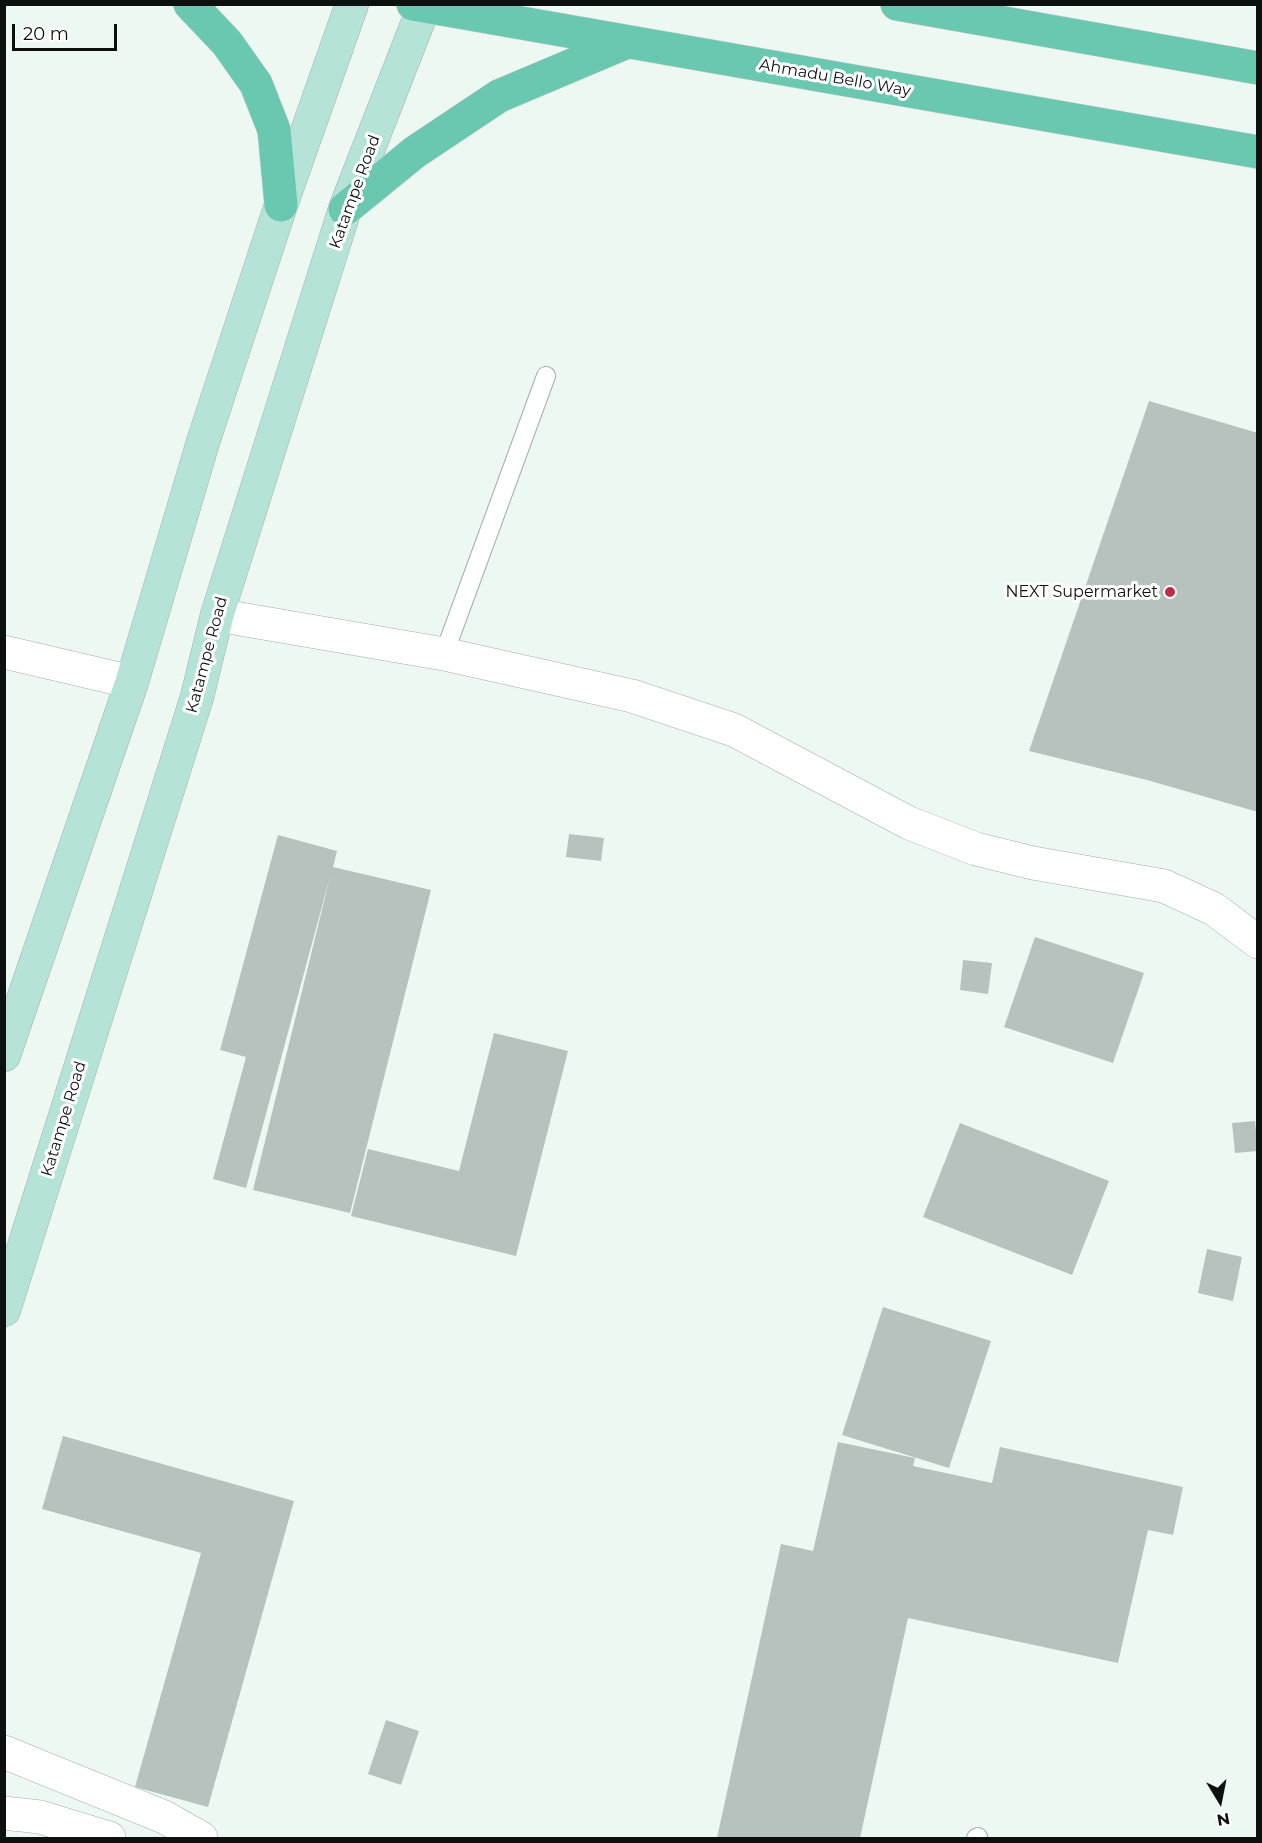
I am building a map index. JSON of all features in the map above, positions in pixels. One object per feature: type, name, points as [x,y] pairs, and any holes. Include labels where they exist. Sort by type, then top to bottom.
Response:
[{"type":"main road","points":[[190,4],[227,44],[256,84],[274,130],[281,205]]},
{"type":"main road","points":[[4,1055],[132,682],[203,442],[281,205],[352,4]]},
{"type":"main road","points":[[897,4],[1257,68]]},
{"type":"main road","name":"Ahmadu Bello Way","points":[[421,5],[1257,152]]},
{"type":"main road","name":"Katampe Road","points":[[4,1310],[197,697],[217,615],[345,209],[421,5]]},
{"type":"main road","points":[[345,209],[415,152],[499,96],[627,42]]},
{"type":"street","points":[[217,615],[444,654],[632,696],[734,730],[909,823],[988,852],[1033,863],[1164,886],[1214,909],[1257,942]]},
{"type":"street","points":[[4,652],[132,682]]},
{"type":"street","points":[[4,1752],[164,1817],[201,1839]]},
{"type":"street","points":[[4,1813],[40,1817],[109,1839]]},
{"type":"lane","points":[[444,654],[546,376]]},
{"type":"building","name":"NEXT Supermarket","points":[[1149,401],[1258,433],[1258,812],[1147,780],[1029,751]]},
{"type":"building","points":[[569,834],[604,838],[601,861],[566,857]]},
{"type":"building","points":[[278,835],[337,851],[333,867],[431,890],[350,1213],[253,1190],[331,873],[246,1188],[213,1179],[246,1057],[220,1050]]},
{"type":"building","points":[[1035,937],[1144,973],[1113,1063],[1004,1027]]},
{"type":"building","points":[[963,960],[992,963],[988,994],[960,990]]},
{"type":"building","points":[[494,1033],[568,1051],[516,1256],[351,1216],[368,1149],[459,1171]]},
{"type":"building","points":[[1255,1121],[1258,1151],[1235,1153],[1232,1123]]},
{"type":"building","points":[[960,1123],[1109,1181],[1072,1275],[923,1217]]},
{"type":"building","points":[[1207,1249],[1242,1257],[1233,1301],[1198,1293]]},
{"type":"building","points":[[883,1307],[991,1341],[949,1468],[842,1435]]},
{"type":"building","points":[[63,1436],[294,1501],[208,1807],[135,1787],[201,1553],[42,1509]]},
{"type":"building","points":[[838,1442],[915,1458],[913,1466],[992,1483],[1000,1447],[1183,1487],[1173,1535],[1148,1530],[1118,1663],[908,1618],[860,1838],[717,1838],[781,1544],[813,1551]]},
{"type":"building","points":[[386,1720],[419,1731],[401,1785],[368,1774]]},
{"type":"place","name":"NEXT Supermarket","points":[[1170,592]]}]
